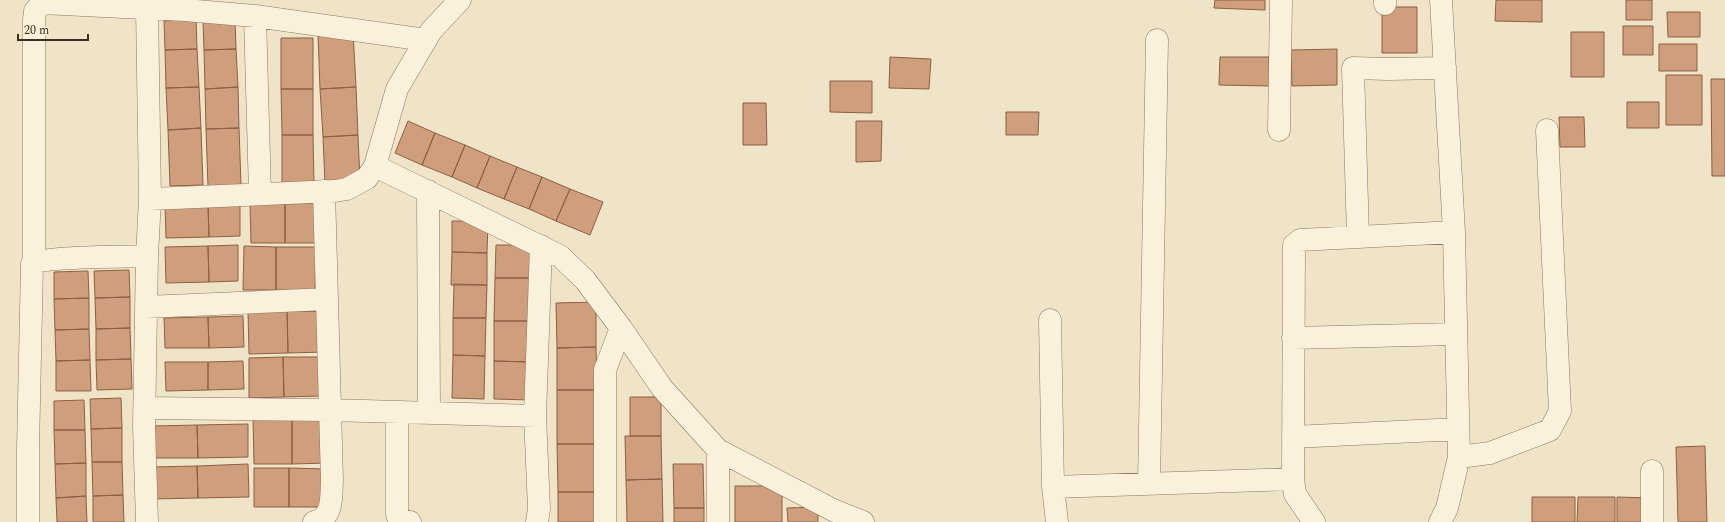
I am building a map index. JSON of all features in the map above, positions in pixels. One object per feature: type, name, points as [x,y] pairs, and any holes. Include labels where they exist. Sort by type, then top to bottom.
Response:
[{"type":"street","points":[[150,199],[347,189],[367,178],[375,166],[397,89],[431,31],[460,0]]},
{"type":"street","points":[[1279,130],[1281,0]]},
{"type":"street","points":[[1440,0],[1454,232],[1458,429],[1458,458],[1447,508],[1440,522]]},
{"type":"street","points":[[28,522],[31,267],[34,262],[35,11],[42,2],[147,7],[255,16],[426,40]]},
{"type":"street","points":[[147,7],[150,199],[147,256],[145,408],[147,522]]},
{"type":"street","points":[[255,16],[260,194]]},
{"type":"street","points":[[1149,484],[1157,40]]},
{"type":"street","points":[[1358,237],[1353,68],[1388,70],[1445,68]]},
{"type":"street","points":[[1458,458],[1490,453],[1550,430],[1560,411],[1547,130]]},
{"type":"street","points":[[375,166],[560,256],[585,280],[621,328],[662,388],[718,450],[833,516],[863,522]]},
{"type":"street","points":[[314,522],[325,518],[328,515],[332,480],[324,191]]},
{"type":"street","points":[[428,191],[429,412]]},
{"type":"street","points":[[1314,522],[1295,494],[1293,479],[1294,245],[1300,240],[1454,232]]},
{"type":"street","points":[[537,522],[539,509],[535,416],[541,246]]},
{"type":"street","points":[[34,262],[73,258],[147,256]]},
{"type":"street","points":[[146,307],[327,299]]},
{"type":"street","points":[[1050,320],[1053,487],[1056,522]]},
{"type":"street","points":[[604,522],[605,370],[621,328]]},
{"type":"street","points":[[1293,338],[1455,334]]},
{"type":"street","points":[[145,408],[429,412],[535,416]]},
{"type":"street","points":[[397,412],[397,514],[399,520],[410,522]]},
{"type":"street","points":[[1293,437],[1458,429]]},
{"type":"street","points":[[718,450],[718,522]]},
{"type":"street","points":[[1652,471],[1652,522]]},
{"type":"street","points":[[1053,487],[1293,479]]},
{"type":"building","points":[[1215,0],[1265,0],[1265,10],[1214,8]]},
{"type":"building","points":[[1496,0],[1542,0],[1542,22],[1495,21]]},
{"type":"building","points":[[1626,0],[1652,0],[1652,20],[1626,20]]},
{"type":"building","points":[[1382,7],[1417,7],[1417,53],[1382,53]]},
{"type":"building","points":[[1667,12],[1700,12],[1700,37],[1668,37]]},
{"type":"building","points":[[196,19],[197,49],[165,50],[164,21]]},
{"type":"building","points":[[235,20],[236,49],[204,50],[203,21]]},
{"type":"building","points":[[1623,26],[1653,26],[1653,55],[1623,55]]},
{"type":"building","points":[[353,32],[356,87],[320,89],[318,34]]},
{"type":"building","points":[[1571,32],[1604,32],[1604,77],[1571,77]]},
{"type":"building","points":[[281,38],[313,38],[313,89],[281,89]]},
{"type":"building","points":[[1659,44],[1697,44],[1697,71],[1659,71]]},
{"type":"building","points":[[197,49],[199,87],[166,88],[165,50]]},
{"type":"building","points":[[236,49],[238,87],[205,89],[204,50]]},
{"type":"building","points":[[1337,49],[1337,85],[1292,86],[1291,50]]},
{"type":"building","points":[[890,57],[931,59],[929,89],[889,88]]},
{"type":"building","points":[[1220,57],[1269,57],[1269,86],[1219,85]]},
{"type":"building","points":[[1666,75],[1702,75],[1702,125],[1666,125]]},
{"type":"building","points":[[1711,79],[1725,79],[1725,176],[1712,176]]},
{"type":"building","points":[[830,81],[872,81],[872,113],[830,112]]},
{"type":"building","points":[[199,87],[201,128],[168,130],[166,88]]},
{"type":"building","points":[[238,87],[239,128],[206,129],[205,89]]},
{"type":"building","points":[[356,87],[358,135],[323,137],[320,89]]},
{"type":"building","points":[[281,89],[313,89],[313,135],[282,135]]},
{"type":"building","points":[[1627,102],[1659,102],[1659,128],[1627,128]]},
{"type":"building","points":[[743,103],[766,103],[767,145],[743,145]]},
{"type":"building","points":[[1006,112],[1039,112],[1038,135],[1006,135]]},
{"type":"building","points":[[1559,117],[1584,117],[1585,147],[1560,147]]},
{"type":"building","points":[[408,121],[435,133],[422,165],[395,153]]},
{"type":"building","points":[[856,121],[882,121],[881,161],[856,162]]},
{"type":"building","points":[[201,128],[203,185],[170,186],[168,130]]},
{"type":"building","points":[[239,128],[241,185],[208,187],[206,129]]},
{"type":"building","points":[[435,133],[465,145],[452,177],[422,165]]},
{"type":"building","points":[[282,135],[313,135],[314,184],[282,184]]},
{"type":"building","points":[[358,135],[360,181],[325,183],[323,137]]},
{"type":"building","points":[[465,145],[490,156],[477,188],[452,177]]},
{"type":"building","points":[[490,156],[517,167],[504,199],[477,188]]},
{"type":"building","points":[[517,167],[542,177],[529,209],[504,199]]},
{"type":"building","points":[[542,177],[570,189],[556,221],[529,209]]},
{"type":"building","points":[[570,189],[603,202],[590,235],[556,221]]},
{"type":"building","points":[[318,203],[318,243],[285,243],[285,204]]},
{"type":"building","points":[[208,204],[240,204],[240,236],[209,237]]},
{"type":"building","points":[[208,204],[209,237],[166,238],[165,206]]},
{"type":"building","points":[[250,204],[285,204],[285,243],[251,243]]},
{"type":"building","points":[[452,221],[488,221],[487,253],[452,252]]},
{"type":"building","points":[[238,245],[238,281],[209,282],[208,246]]},
{"type":"building","points":[[496,245],[532,245],[531,278],[495,278]]},
{"type":"building","points":[[208,246],[209,282],[166,283],[165,247]]},
{"type":"building","points":[[244,246],[276,247],[276,290],[243,290]]},
{"type":"building","points":[[276,247],[316,247],[315,291],[276,290]]},
{"type":"building","points":[[452,252],[487,253],[487,285],[451,285]]},
{"type":"building","points":[[129,270],[130,297],[95,298],[94,271]]},
{"type":"building","points":[[88,271],[89,298],[54,299],[54,272]]},
{"type":"building","points":[[495,278],[531,278],[531,321],[494,321]]},
{"type":"building","points":[[454,284],[487,285],[486,318],[453,318]]},
{"type":"building","points":[[130,297],[130,328],[96,329],[95,298]]},
{"type":"building","points":[[89,298],[89,329],[55,330],[54,299]]},
{"type":"building","points":[[596,302],[596,347],[557,348],[556,303]]},
{"type":"building","points":[[324,309],[325,352],[288,353],[287,310]]},
{"type":"building","points":[[287,310],[288,353],[249,354],[248,311]]},
{"type":"building","points":[[243,316],[244,347],[209,348],[208,317]]},
{"type":"building","points":[[208,317],[209,348],[165,348],[164,318]]},
{"type":"building","points":[[453,318],[486,318],[485,356],[453,355]]},
{"type":"building","points":[[494,321],[531,321],[530,362],[494,361]]},
{"type":"building","points":[[130,328],[131,359],[96,360],[96,329]]},
{"type":"building","points":[[89,329],[90,360],[56,361],[55,330]]},
{"type":"building","points":[[596,347],[597,390],[557,390],[557,348]]},
{"type":"building","points":[[453,355],[485,356],[484,399],[452,398]]},
{"type":"building","points":[[283,357],[284,397],[249,398],[249,358]]},
{"type":"building","points":[[283,357],[321,357],[321,396],[284,397]]},
{"type":"building","points":[[131,359],[132,389],[97,390],[96,360]]},
{"type":"building","points":[[90,360],[91,391],[56,391],[56,361]]},
{"type":"building","points":[[243,361],[244,389],[208,390],[208,362]]},
{"type":"building","points":[[494,361],[530,362],[530,400],[494,399]]},
{"type":"building","points":[[165,362],[208,362],[208,390],[166,391]]},
{"type":"building","points":[[557,390],[597,390],[597,444],[557,444]]},
{"type":"building","points":[[630,397],[661,397],[661,436],[630,436]]},
{"type":"building","points":[[121,398],[122,428],[91,429],[90,399]]},
{"type":"building","points":[[84,400],[85,430],[54,430],[54,401]]},
{"type":"building","points":[[328,416],[328,463],[292,464],[292,417]]},
{"type":"building","points":[[292,417],[292,464],[254,464],[253,418]]},
{"type":"building","points":[[248,424],[248,457],[198,458],[197,425]]},
{"type":"building","points":[[197,425],[198,458],[152,458],[152,426]]},
{"type":"building","points":[[122,428],[122,462],[92,462],[91,429]]},
{"type":"building","points":[[54,430],[85,430],[86,463],[55,464]]},
{"type":"building","points":[[625,436],[661,436],[662,479],[626,480]]},
{"type":"building","points":[[557,444],[597,444],[598,492],[558,492]]},
{"type":"building","points":[[1705,446],[1707,522],[1678,522],[1676,447]]},
{"type":"building","points":[[92,462],[122,462],[123,495],[93,496]]},
{"type":"building","points":[[86,463],[86,496],[56,498],[55,464]]},
{"type":"building","points":[[248,464],[249,497],[198,498],[197,466]]},
{"type":"building","points":[[673,464],[703,464],[704,508],[674,508]]},
{"type":"building","points":[[197,466],[198,498],[154,499],[153,467]]},
{"type":"building","points":[[254,468],[289,468],[289,507],[254,507]]},
{"type":"building","points":[[289,468],[328,469],[328,507],[289,507]]},
{"type":"building","points":[[662,479],[663,522],[627,522],[626,480]]},
{"type":"building","points":[[735,486],[782,486],[782,522],[735,522]]},
{"type":"building","points":[[558,492],[598,492],[598,522],[558,522]]},
{"type":"building","points":[[123,495],[124,522],[93,522],[93,496]]},
{"type":"building","points":[[86,496],[87,522],[57,522],[56,498]]},
{"type":"building","points":[[1532,497],[1575,497],[1575,522],[1532,522]]},
{"type":"building","points":[[1578,497],[1615,497],[1615,522],[1577,522]]},
{"type":"building","points":[[1617,497],[1651,498],[1651,522],[1617,522]]},
{"type":"building","points":[[818,507],[818,522],[788,522],[787,508]]},
{"type":"building","points":[[674,508],[704,508],[704,522],[674,522]]}]
